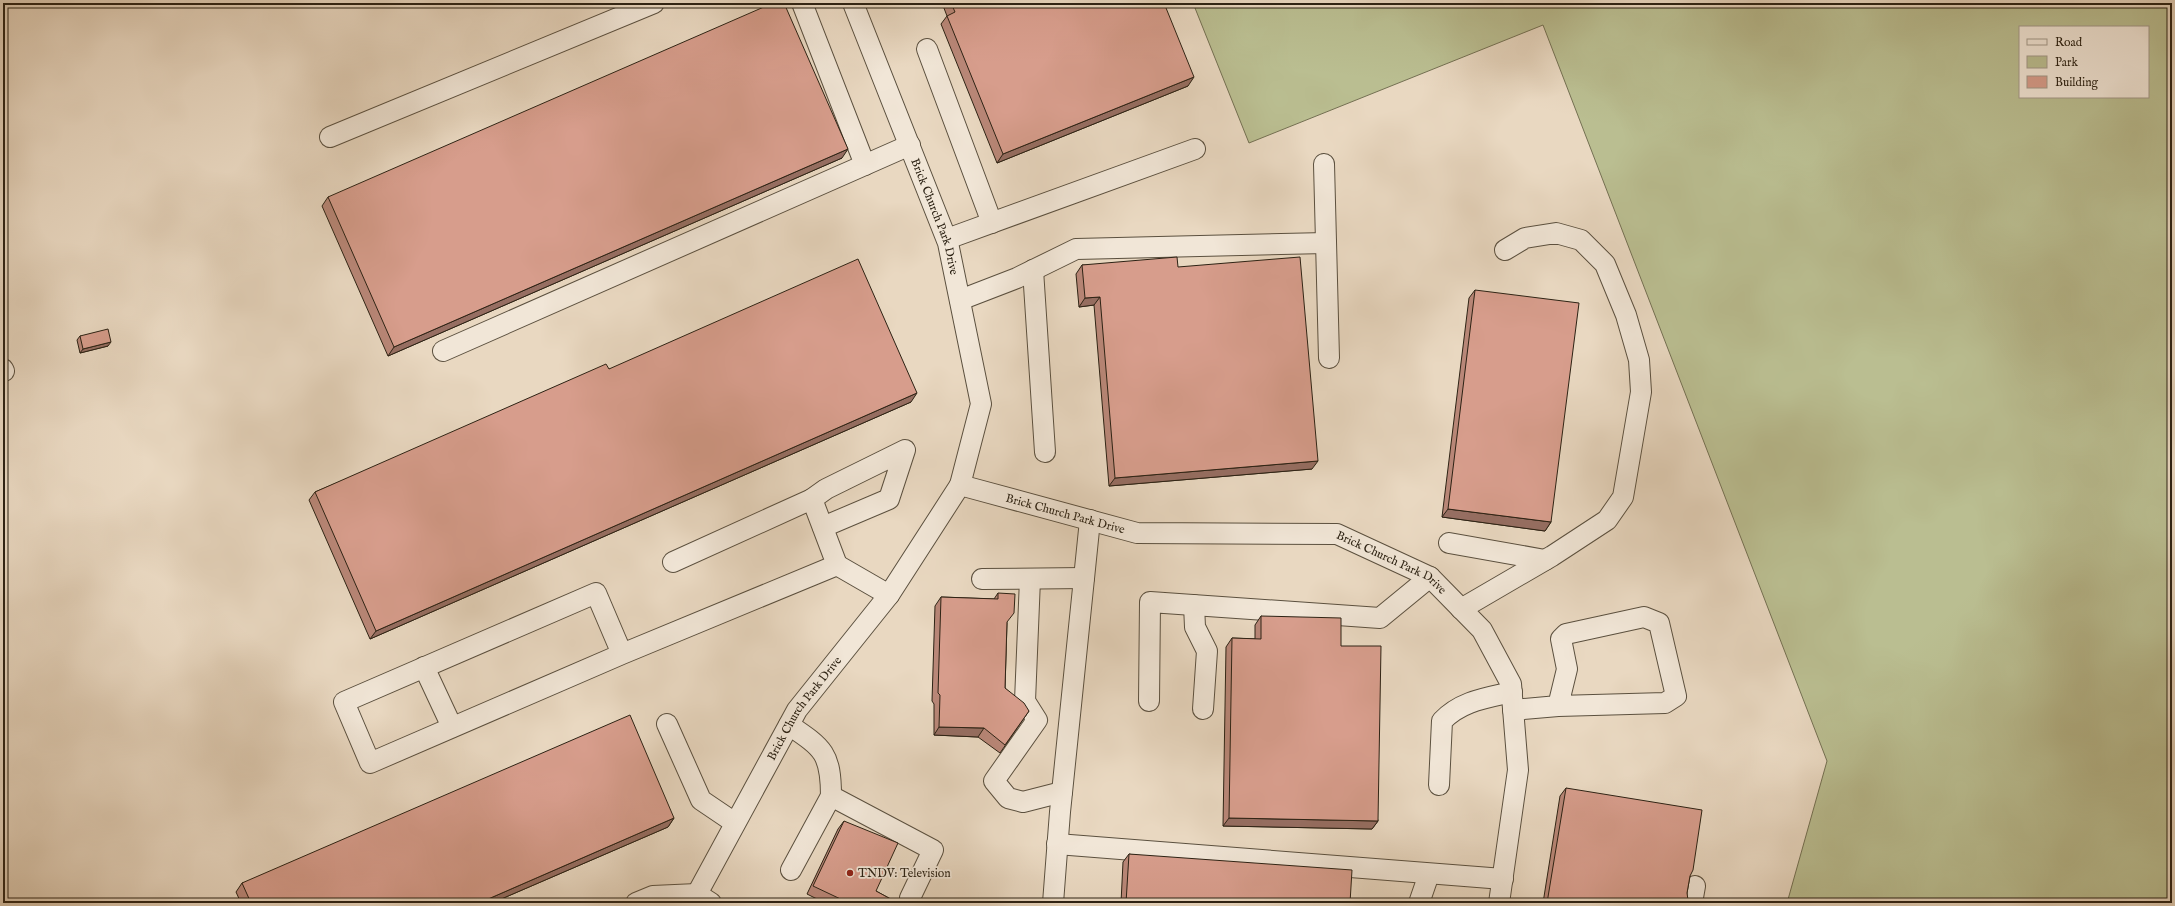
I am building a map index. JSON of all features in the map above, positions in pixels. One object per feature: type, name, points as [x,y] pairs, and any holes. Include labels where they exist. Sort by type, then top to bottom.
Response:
[{"type":"street","points":[[330,137],[654,3]]},
{"type":"street","points":[[802,3],[865,165]]},
{"type":"street","name":"Brick Church Park Drive","points":[[701,900],[735,823],[797,710],[889,594],[960,485],[981,404],[947,239],[853,3]]},
{"type":"street","points":[[927,49],[992,223]]},
{"type":"street","points":[[443,351],[910,145]]},
{"type":"street","points":[[947,239],[1195,149]]},
{"type":"street","points":[[1324,164],[1328,358]]},
{"type":"street","points":[[1462,609],[1586,536],[1607,520],[1623,497],[1641,392],[1639,360],[1626,315],[1605,264],[1581,240],[1556,232],[1525,238],[1505,250]]},
{"type":"street","points":[[960,300],[1033,270],[1076,249],[1326,243]]},
{"type":"street","points":[[1033,270],[1045,452]]},
{"type":"street","points":[[673,562],[812,499],[826,489],[905,450],[889,499],[823,527]]},
{"type":"street","name":"Brick Church Park Drive","points":[[960,485],[1137,533],[1337,534],[1430,577],[1482,630],[1511,684],[1518,770],[1499,903]]},
{"type":"street","points":[[812,499],[837,565],[889,594]]},
{"type":"street","points":[[1053,903],[1062,792],[1090,520]]},
{"type":"street","points":[[1449,543],[1545,560]]},
{"type":"street","points":[[622,654],[596,593],[344,702],[370,763],[622,654],[837,565]]},
{"type":"street","points":[[1149,701],[1150,602],[1380,618],[1430,577]]},
{"type":"street","points":[[982,579],[1084,578]]},
{"type":"street","points":[[1030,579],[1025,701],[1037,720],[994,781],[1008,798],[1023,802],[1062,792]]},
{"type":"street","points":[[1194,605],[1195,627],[1207,651],[1203,709]]},
{"type":"street","points":[[1439,785],[1442,721],[1457,708],[1470,702],[1513,701],[1558,706],[1665,703],[1676,696],[1659,623],[1644,617],[1566,634],[1561,638],[1567,669],[1558,706]]},
{"type":"street","points":[[424,667],[452,727]]},
{"type":"street","points":[[667,724],[701,800],[735,823]]},
{"type":"street","points":[[789,724],[813,741],[824,753],[829,763],[832,796],[791,870]]},
{"type":"street","points":[[832,796],[932,850],[910,898]]},
{"type":"street","points":[[1057,844],[1503,879]]},
{"type":"street","points":[[1419,903],[1429,874]]},
{"type":"street","points":[[636,903],[653,896],[701,900]]},
{"type":"green space","points":[[1193,3],[2172,3],[2172,903],[1787,903],[1827,761],[1543,25],[1249,143]]},
{"type":"building","points":[[773,3],[784,3],[848,149],[394,347],[328,197]]},
{"type":"building","points":[[951,3],[1164,3],[1194,77],[1003,154],[947,16],[955,12]]},
{"type":"building","points":[[1177,257],[1178,267],[1300,257],[1318,461],[1115,478],[1100,297],[1085,298],[1082,265]]},
{"type":"building","points":[[858,259],[917,393],[376,631],[315,492],[606,364],[609,369]]},
{"type":"building","points":[[1475,290],[1579,303],[1551,522],[1448,509]]},
{"type":"building","points":[[108,329],[111,342],[83,349],[80,336]]},
{"type":"building","points":[[998,593],[1015,594],[1014,613],[1007,622],[1005,688],[1024,703],[1029,711],[1005,745],[984,728],[939,727],[940,695],[938,693],[941,597],[998,599]]},
{"type":"building","points":[[1261,616],[1341,618],[1341,646],[1381,646],[1378,821],[1229,818],[1232,638],[1261,639]]},
{"type":"building","points":[[630,715],[674,818],[479,903],[251,903],[242,883]]},
{"type":"building","points":[[1566,788],[1702,810],[1693,870],[1690,876],[1687,893],[1687,903],[1547,903]]},
{"type":"building","name":"TNDV: Television","points":[[844,821],[898,843],[876,891],[898,903],[849,903],[813,886]]},
{"type":"building","points":[[1129,854],[1352,870],[1350,903],[1126,903]]},
{"type":"place","name":"TNDV: Television","points":[[850,873]]}]
